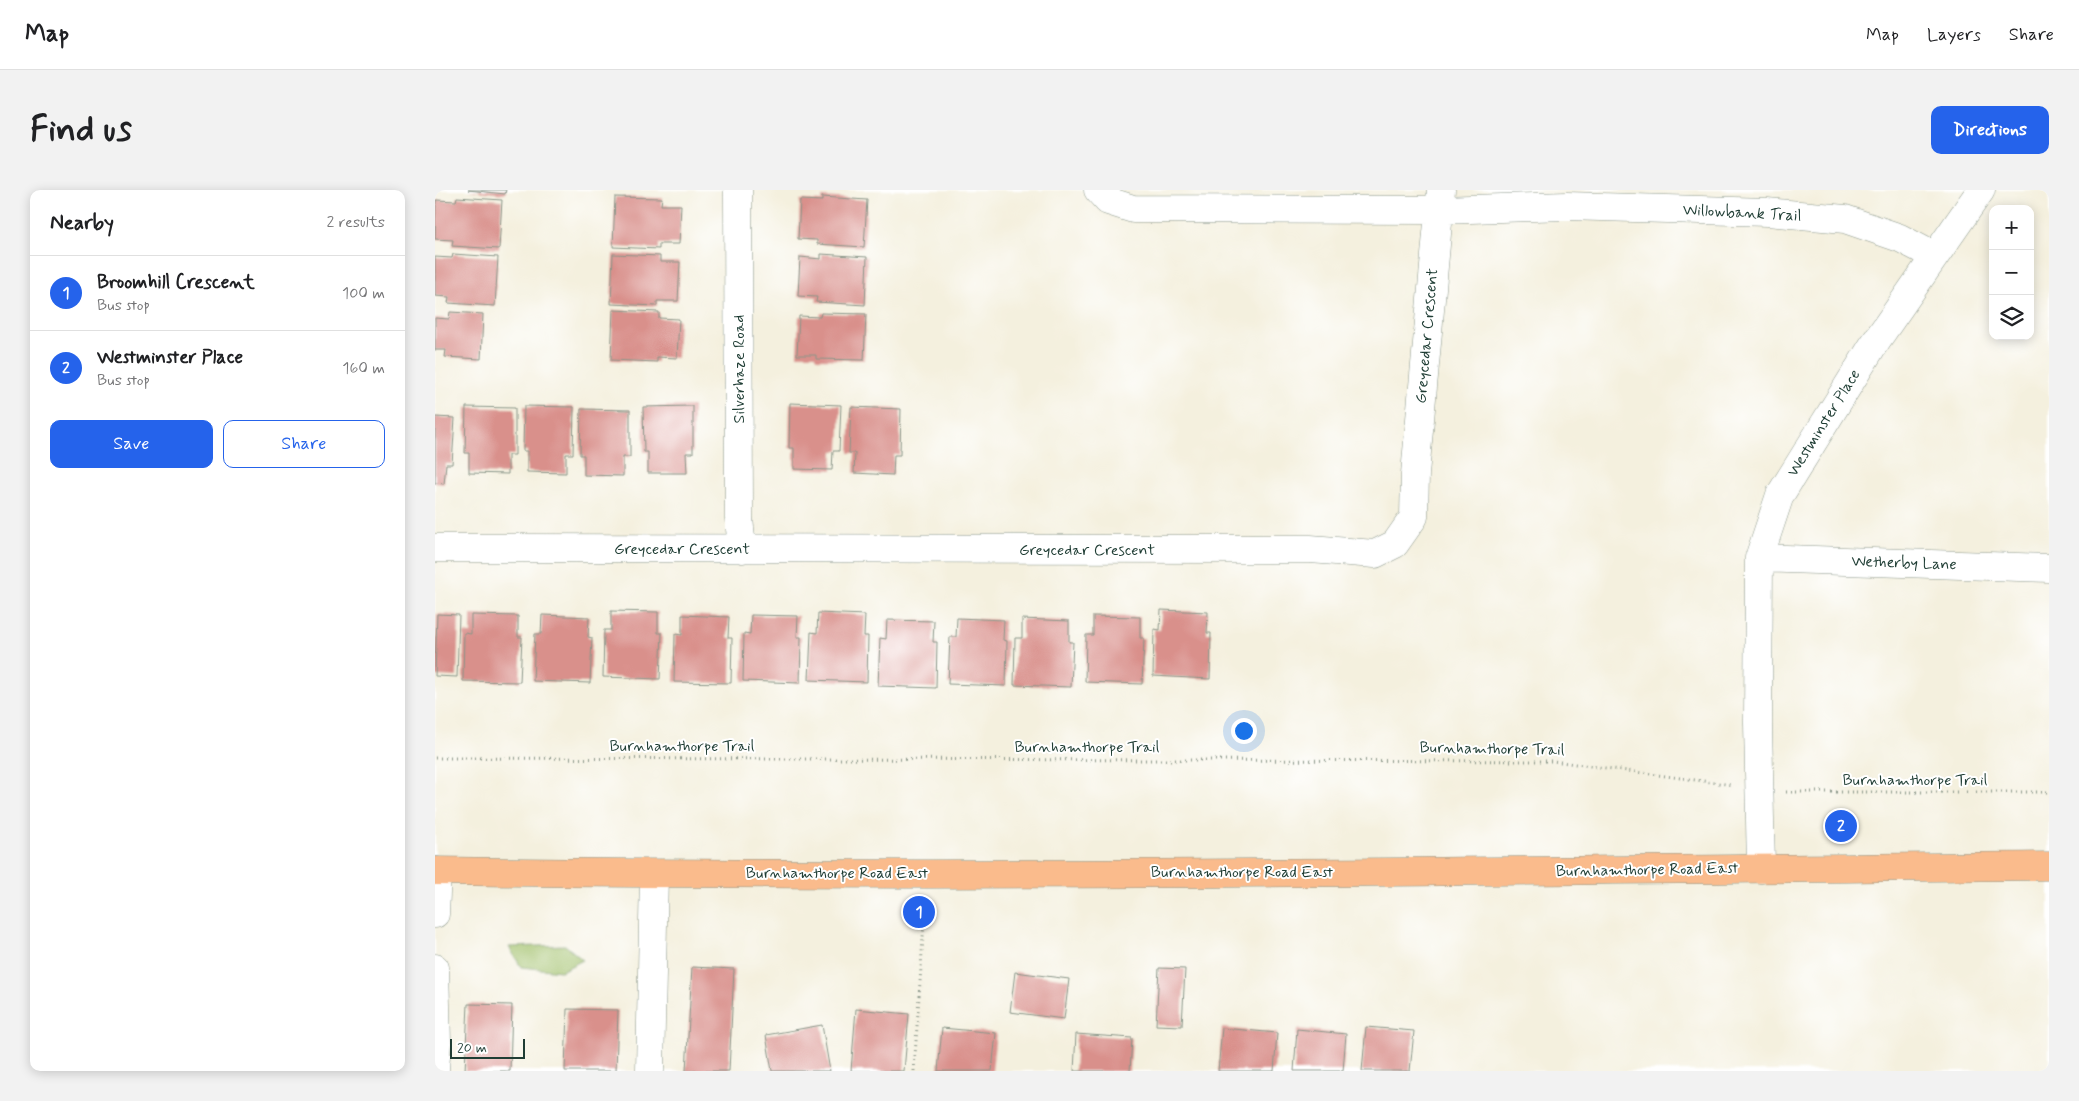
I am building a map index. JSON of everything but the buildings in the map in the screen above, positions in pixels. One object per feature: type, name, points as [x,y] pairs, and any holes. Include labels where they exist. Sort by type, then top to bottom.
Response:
[{"type":"main road","name":"Burnhamthorpe Road East","points":[[436,871],[654,874],[2049,866]]},
{"type":"street","name":"Silverhaze Road","points":[[738,190],[739,518],[742,549]]},
{"type":"street","name":"Willowbank Trail","points":[[1098,190],[1108,201],[1133,209],[1194,211],[1440,200],[1767,212],[1845,220],[1900,238],[1934,256]]},
{"type":"street","name":"Westminster Place","points":[[1761,869],[1757,722],[1759,558],[1780,495],[1872,347],[1981,190]]},
{"type":"street","name":"Greycedar Crescent","points":[[435,548],[1310,549],[1375,554],[1395,544],[1414,517],[1415,474],[1440,200]]},
{"type":"street","name":"Wetherby Lane","points":[[1759,558],[2049,568]]},
{"type":"street","points":[[435,914],[436,871]]},
{"type":"street","points":[[650,1071],[654,874]]},
{"type":"street","points":[[435,968],[437,1043],[435,1069]]},
{"type":"path","name":"Burnhamthorpe Trail","points":[[435,758],[1553,761],[1736,786]]},
{"type":"path","name":"Burnhamthorpe Trail","points":[[1781,792],[2049,792]]},
{"type":"path","points":[[914,1071],[925,908]]},
{"type":"green space","points":[[565,945],[583,960],[561,971],[521,967],[509,947]]},
{"type":"place","name":"Westminster Place","points":[[1841,826]]},
{"type":"place","name":"Broomhill Crescent","points":[[919,912]]}]
